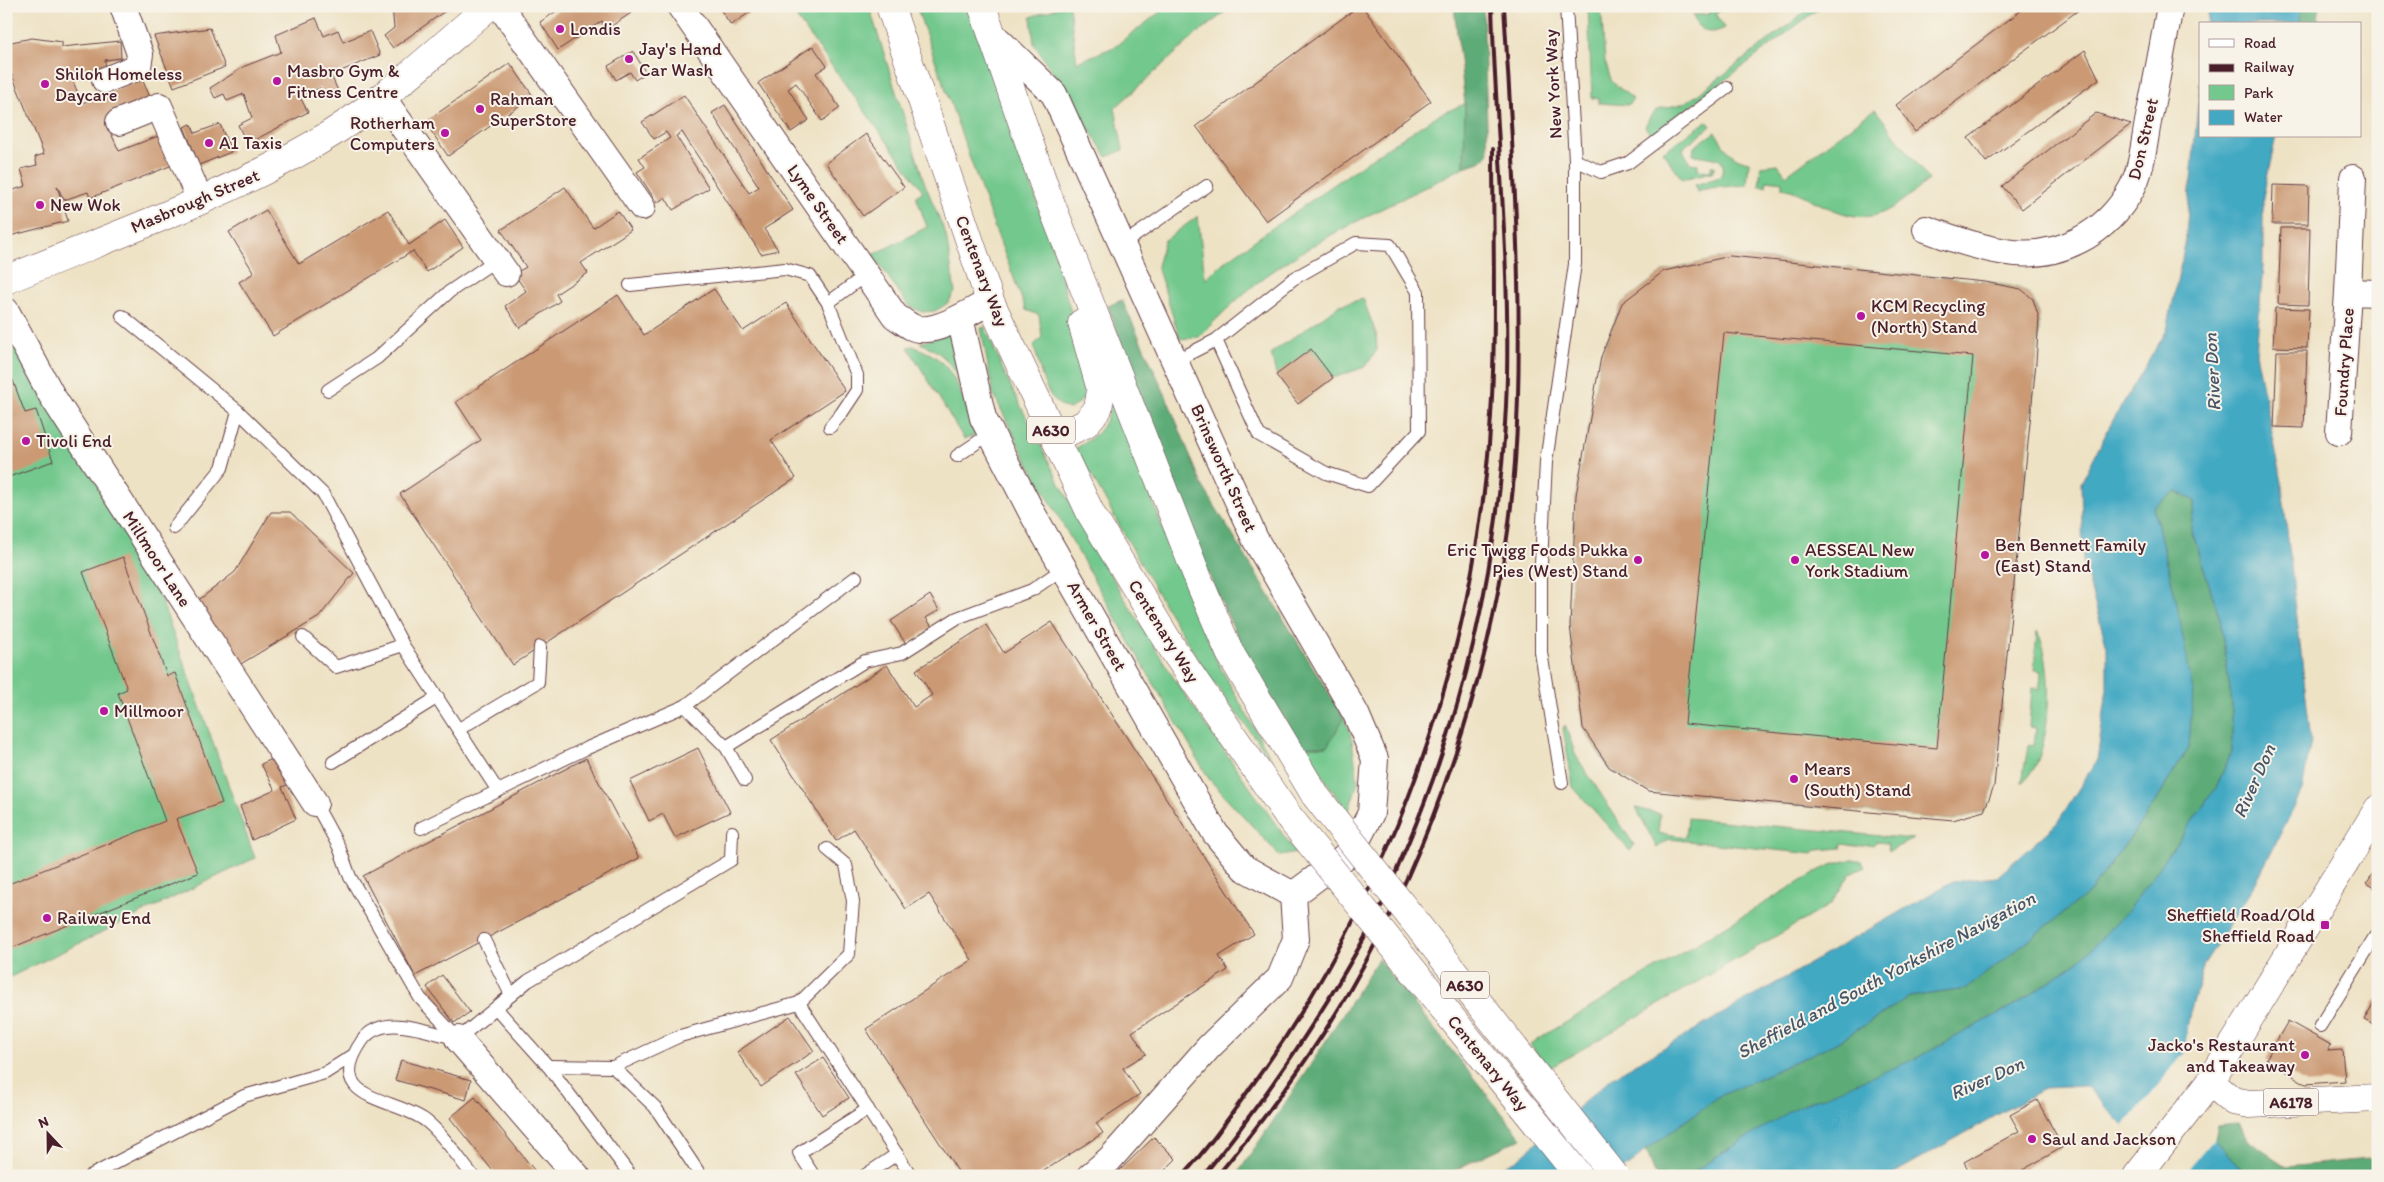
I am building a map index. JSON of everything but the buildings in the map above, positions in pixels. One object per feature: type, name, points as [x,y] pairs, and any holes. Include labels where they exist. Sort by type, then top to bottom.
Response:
[{"type":"main road","name":"Masbrough Street","points":[[6,280],[200,200],[267,170],[315,144],[382,96],[489,6]]},
{"type":"main road","name":"Centenary Way","points":[[890,6],[990,301],[1091,514],[1176,654],[1289,817],[1580,1176]]},
{"type":"main road","name":"Centenary Way","points":[[982,6],[1046,191],[1230,653],[1316,795],[1615,1176]]},
{"type":"main road","name":"A630","points":[[1046,191],[1101,390],[1098,409],[1086,424],[1055,438]]},
{"type":"main road","points":[[2137,1176],[2206,1089],[2378,810]]},
{"type":"main road","name":"A6178","points":[[2206,1089],[2233,1101],[2250,1104],[2378,1098]]},
{"type":"street","points":[[105,80],[138,67],[140,54],[123,6]]},
{"type":"street","points":[[500,6],[642,207]]},
{"type":"street","name":"Lyme Street","points":[[680,6],[895,316],[913,328],[936,328],[960,318],[990,301]]},
{"type":"street","name":"Don Street","points":[[1926,229],[1974,246],[2008,253],[2048,253],[2080,241],[2110,219],[2133,187],[2142,155],[2170,6]]},
{"type":"street","name":"Brinsworth Street","points":[[991,32],[1054,94],[1255,539],[1356,714],[1375,759],[1371,813],[1351,852],[1293,895]]},
{"type":"street","points":[[382,96],[501,266]]},
{"type":"street","points":[[119,122],[159,106],[200,200]]},
{"type":"street","name":"Foundry Place","points":[[2339,432],[2353,178]]},
{"type":"street","name":"Foundry Place","points":[[2348,292],[2378,293]]},
{"type":"street","name":"Millmoor Lane","points":[[6,311],[52,396],[315,803]]},
{"type":"street","name":"Armer Street","points":[[960,318],[983,418],[1064,568],[1214,833],[1244,868],[1293,895]]},
{"type":"street","points":[[1090,1176],[1110,1159],[1209,1047],[1280,978],[1296,939],[1293,895]]},
{"type":"street","points":[[458,1039],[577,1176]]},
{"type":"lane","name":"New York Way","points":[[1562,783],[1541,652],[1541,564],[1546,462],[1575,264],[1575,160],[1566,6]]},
{"type":"lane","points":[[1575,160],[1601,172],[1628,163],[1726,88]]},
{"type":"lane","points":[[1123,244],[1207,186]]},
{"type":"lane","points":[[1175,360],[1216,340],[1293,278],[1356,243],[1390,245],[1418,292],[1419,431],[1368,486],[1326,473],[1259,435],[1216,340]]},
{"type":"lane","points":[[328,390],[377,358],[448,292],[501,266]]},
{"type":"lane","points":[[630,285],[784,269],[810,276],[828,303],[858,376],[857,390],[830,427]]},
{"type":"lane","points":[[828,303],[867,274]]},
{"type":"lane","points":[[122,316],[238,411],[324,494],[403,645],[498,790]]},
{"type":"lane","points":[[174,528],[222,468],[238,411]]},
{"type":"lane","points":[[957,456],[991,433]]},
{"type":"lane","points":[[726,747],[865,661],[902,653],[957,618],[1032,590],[1064,568]]},
{"type":"lane","points":[[421,828],[585,749],[686,706],[856,578]]},
{"type":"lane","points":[[303,637],[336,667],[403,645]]},
{"type":"lane","points":[[458,729],[538,682],[540,647]]},
{"type":"lane","points":[[333,762],[438,698]]},
{"type":"lane","points":[[686,706],[726,747],[745,780]]},
{"type":"lane","points":[[315,803],[339,847],[350,877],[420,998],[458,1039]]},
{"type":"lane","points":[[458,1039],[528,981],[731,860],[732,832]]},
{"type":"lane","points":[[548,1066],[613,1067],[680,1036],[799,1002],[849,954],[853,901],[846,865],[827,849]]},
{"type":"lane","points":[[2320,1026],[2376,935],[2378,936]]},
{"type":"lane","points":[[484,940],[511,995]]},
{"type":"lane","points":[[799,1002],[911,1176]]},
{"type":"lane","points":[[496,1008],[548,1066],[631,1176]]},
{"type":"lane","points":[[90,1176],[244,1096],[325,1073],[352,1056],[365,1038],[385,1026],[402,1025],[458,1039]]},
{"type":"lane","points":[[352,1056],[349,1072],[358,1088],[369,1097],[415,1114],[428,1122],[473,1176]]},
{"type":"lane","points":[[613,1067],[655,1107],[702,1176]]},
{"type":"lane","points":[[814,1176],[799,1153],[868,1109]]},
{"type":"lane","points":[[864,1176],[897,1154]]},
{"type":"green space","points":[[788,6],[869,6],[925,184],[946,235],[955,292],[948,303],[935,311],[922,312],[908,305],[873,255],[927,227],[916,196],[923,191]]},
{"type":"green space","points":[[916,6],[969,6],[1052,244],[1082,352],[1088,385],[1085,398],[1070,409],[1061,406],[1054,400],[1044,383],[1034,345],[1042,337],[1039,315],[1026,310],[994,226]]},
{"type":"green space","points":[[1063,6],[1069,6],[1077,62],[1114,47],[1168,6],[1233,6],[1198,33],[1115,108],[1123,150],[1107,157],[1034,44],[1031,17]]},
{"type":"green space","points":[[1454,6],[1483,6],[1488,155],[1480,162],[1464,167],[1465,104]]},
{"type":"green space","points":[[1588,6],[1601,6],[1605,62],[1612,82],[1633,99],[1628,105],[1598,103],[1598,98],[1592,98]]},
{"type":"green space","points":[[1710,6],[1726,6],[1715,14],[1725,28],[1709,32],[1701,29],[1695,21],[1693,15],[1710,14]]},
{"type":"green space","points":[[1813,6],[1822,6],[1652,136],[1645,127],[1652,114],[1656,111],[1681,104],[1696,96]]},
{"type":"green space","points":[[2300,6],[2320,6],[2317,22],[2300,22]]},
{"type":"green space","points":[[1465,104],[1464,167],[1298,254],[1245,293],[1199,337],[1180,339],[1157,266],[1164,241],[1198,216],[1205,279],[1224,262],[1376,155],[1438,115]]},
{"type":"green space","points":[[1875,109],[1929,180],[1890,209],[1867,217],[1854,216],[1820,204],[1797,192],[1782,188],[1782,182],[1767,180],[1766,186],[1759,186],[1761,166],[1778,164],[1786,175]]},
{"type":"green space","points":[[1707,121],[1711,126],[1685,146],[1683,150],[1690,163],[1698,164],[1698,170],[1711,171],[1711,166],[1715,166],[1712,172],[1682,179],[1663,152]]},
{"type":"green space","points":[[1715,132],[1732,155],[1749,162],[1747,185],[1710,188],[1697,192],[1695,185],[1720,177],[1723,169],[1723,164],[1716,158],[1693,154],[1694,147]]},
{"type":"green space","name":"AESSEAL New York Stadium","points":[[1730,256],[2007,285],[2028,293],[2034,301],[2039,321],[2038,343],[1994,786],[1984,811],[1953,820],[1648,791],[1608,767],[1583,728],[1570,626],[1576,495],[1601,357],[1622,303],[1664,271]]},
{"type":"green space","points":[[1363,299],[1376,333],[1377,350],[1365,367],[1333,378],[1311,349],[1276,375],[1271,353],[1340,305]]},
{"type":"green space","points":[[1122,300],[1166,396],[1202,485],[1344,718],[1327,746],[1302,746],[1270,695],[1241,642],[1215,588],[1169,477],[1108,306]]},
{"type":"green space","name":"Millmoor","points":[[6,320],[148,564],[255,858],[6,979]]},
{"type":"green space","points":[[985,327],[1006,377],[1059,482],[1120,591],[1178,685],[1296,853],[1280,856],[1209,779],[1019,446],[993,393],[981,328]]},
{"type":"green space","points":[[955,332],[962,384],[954,370],[940,354],[920,343]]},
{"type":"green space","points":[[913,346],[927,352],[947,368],[962,395],[975,435],[964,439],[908,347]]},
{"type":"green space","points":[[1113,398],[1172,552],[1218,663],[1273,762],[1208,675],[1163,603],[1076,448],[1091,438],[1101,428],[1108,415]]},
{"type":"green space","points":[[2176,491],[2195,501],[2191,528],[2220,619],[2232,703],[2232,751],[2216,788],[2130,908],[2079,961],[2016,1004],[1913,1060],[1714,1158],[1689,1176],[1656,1176],[1646,1150],[1718,1097],[1836,1043],[1909,997],[1966,989],[2090,892],[2146,816],[2189,748],[2176,599],[2153,507]]},
{"type":"green space","points":[[2037,631],[2043,645],[2047,664],[2048,710],[2040,755],[2032,772],[2022,783],[2028,745],[2034,746],[2036,728],[2029,727],[2032,688],[2040,689],[2041,671],[2034,670]]},
{"type":"green space","points":[[1344,718],[1351,734],[1358,782],[1348,813],[1302,746],[1327,746]]},
{"type":"green space","points":[[1565,725],[1576,756],[1634,845],[1630,851],[1573,787],[1563,728]]},
{"type":"green space","points":[[1636,808],[1660,814],[1658,833],[1686,837],[1688,818],[1913,839],[1889,851],[1887,843],[1876,842],[1873,845],[1841,845],[1842,848],[1817,850],[1813,854],[1668,839],[1657,848]]},
{"type":"green space","points":[[1849,860],[1860,860],[1865,867],[1850,874],[1831,904],[1548,1069],[1530,1044],[1816,872]]},
{"type":"green space","points":[[1378,959],[1522,1138],[1442,1176],[1236,1176],[1302,1078]]},
{"type":"green space","points":[[2239,1123],[2247,1140],[2287,1167],[2378,1158],[2378,1176],[2248,1176],[2214,1139],[2217,1125]]},
{"type":"water","points":[[2209,6],[2300,6],[2300,22],[2207,22]]},
{"type":"water","points":[[2199,94],[2199,138],[2276,138],[2263,197],[2263,265],[2256,353],[2281,477],[2311,741],[2302,791],[2255,884],[2204,964],[2189,1017],[2180,1076],[2214,1139],[2248,1176],[2165,1176],[2124,1126],[2086,1086],[2045,1088],[1889,1176],[1689,1176],[1714,1158],[1797,1107],[1913,1060],[2016,1004],[2079,961],[2130,908],[2216,788],[2232,751],[2232,703],[2220,619],[2191,527],[2195,501],[2176,491],[2153,507],[2176,599],[2193,691],[2189,748],[2146,816],[2090,892],[1966,989],[1909,997],[1836,1043],[1718,1097],[1646,1150],[1616,1176],[1484,1176],[1517,1160],[1613,1077],[1953,881],[1997,877],[2057,823],[2097,760],[2107,691],[2107,647],[2083,561],[2081,483],[2113,420],[2167,330],[2185,244]]},
{"type":"pier","points":[[2187,1050],[2183,1076],[2211,1128],[2214,1139],[2183,1176],[2162,1176],[2124,1126]]},
{"type":"railway","points":[[1203,1176],[1274,1083],[1317,1018],[1376,917],[1427,795],[1446,741],[1476,632],[1496,520],[1506,406],[1507,306],[1492,6]]},
{"type":"railway","points":[[1217,1176],[1271,1108],[1305,1061],[1351,988],[1383,928],[1439,800],[1462,734],[1481,666],[1497,597],[1508,529],[1515,462],[1518,405],[1517,234],[1504,6]]},
{"type":"railway","points":[[1182,1176],[1211,1142],[1253,1084],[1299,1015],[1341,944],[1378,871],[1409,795],[1436,717],[1458,638],[1474,557],[1486,475],[1490,435],[1493,353],[1493,149]]},
{"type":"place","name":"Londis","points":[[560,29]]},
{"type":"place","name":"Jay's Hand Car Wash","points":[[629,59]]},
{"type":"place","name":"Masbro Gym & Fitness Centre","points":[[277,81]]},
{"type":"place","name":"Shiloh Homeless Daycare","points":[[45,84]]},
{"type":"place","name":"Rahman SuperStore","points":[[480,109]]},
{"type":"place","name":"Rotherham Computers","points":[[445,133]]},
{"type":"place","name":"A1 Taxis","points":[[209,143]]},
{"type":"place","name":"New Wok","points":[[40,205]]},
{"type":"place","name":"KCM Recycling (North) Stand","points":[[1861,316]]},
{"type":"place","name":"Tivoli End","points":[[26,441]]},
{"type":"place","name":"Ben Bennett Family (East) Stand","points":[[1985,555]]},
{"type":"place","name":"Eric Twigg Foods Pukka Pies (West) Stand","points":[[1638,560]]},
{"type":"place","name":"AESSEAL New York Stadium","points":[[1795,560]]},
{"type":"place","name":"Millmoor","points":[[104,711]]},
{"type":"place","name":"Mears (South) Stand","points":[[1794,779]]},
{"type":"place","name":"Railway End","points":[[47,918]]},
{"type":"place","name":"Sheffield Road/Old Sheffield Road","points":[[2325,925]]},
{"type":"place","name":"Jacko's Restaurant and Takeaway","points":[[2305,1055]]},
{"type":"place","name":"Saul and Jackson","points":[[2032,1139]]},
{"type":"water label","name":"River Don","points":[[2212,372]]},
{"type":"water label","name":"River Don","points":[[2254,781]]},
{"type":"water label","name":"Sheffield and South Yorkshire Navigation","points":[[1886,975]]},
{"type":"water label","name":"River Don","points":[[1987,1078]]}]
